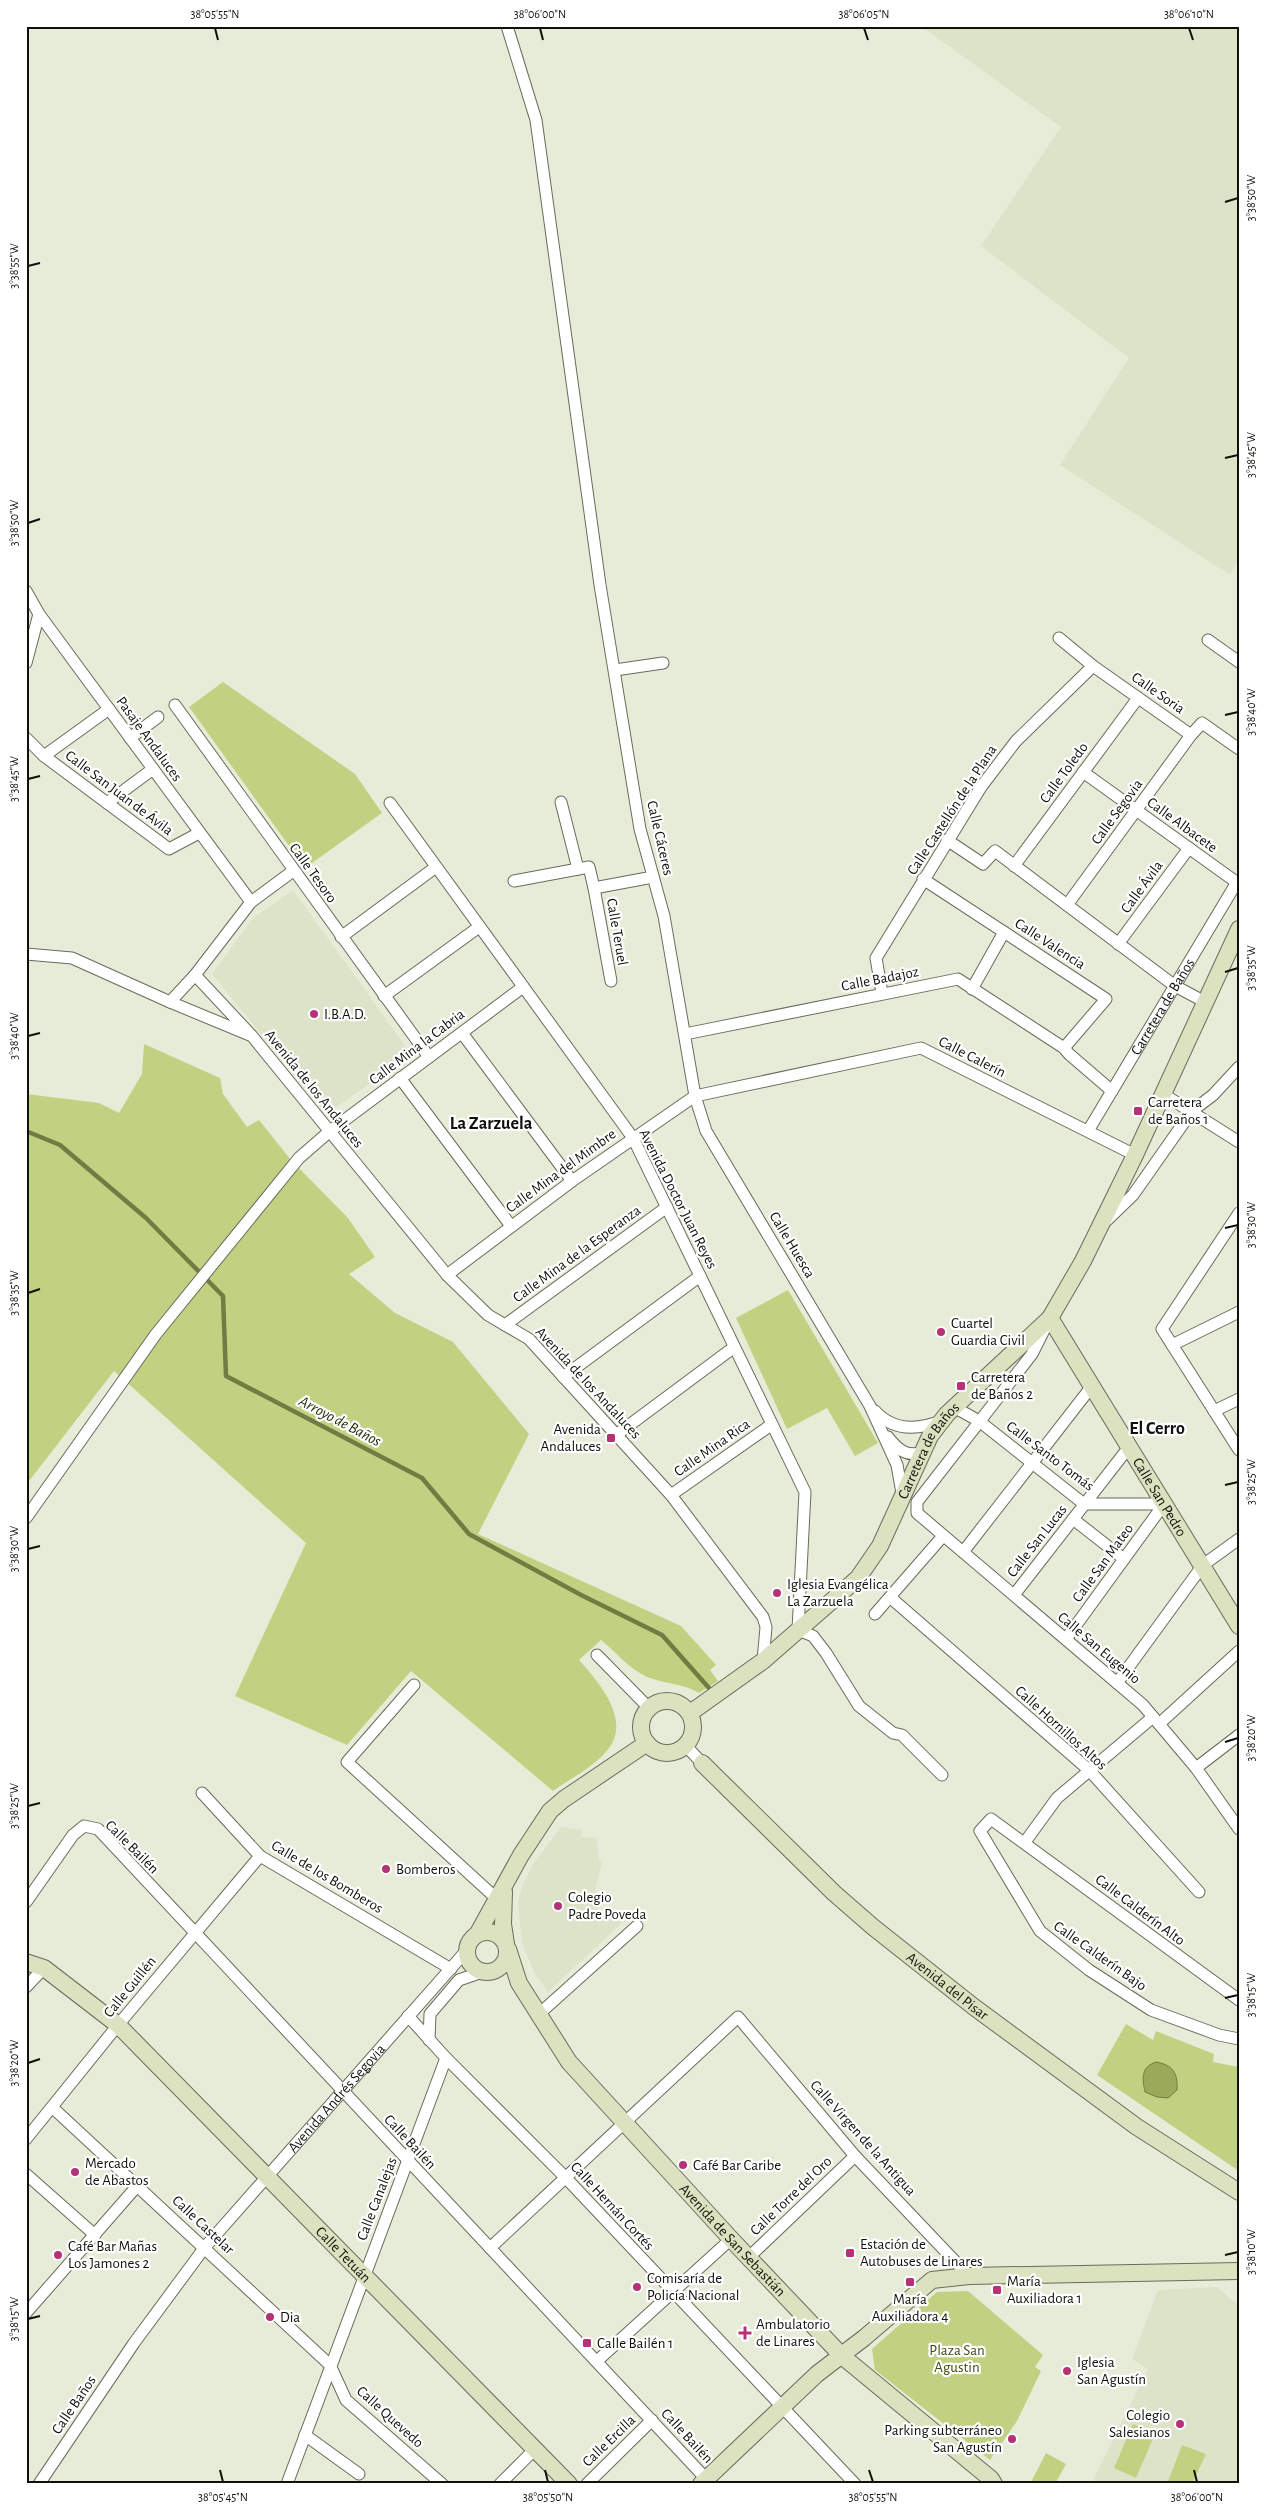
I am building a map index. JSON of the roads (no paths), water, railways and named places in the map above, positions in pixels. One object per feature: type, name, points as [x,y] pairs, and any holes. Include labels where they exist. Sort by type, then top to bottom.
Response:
[{"type":"main road","name":"Carretera de Baños","points":[[798,1630],[858,1578],[880,1546],[899,1508],[930,1436],[954,1407],[1050,1318],[1084,1261],[1164,1094],[1239,929]]},
{"type":"main road","name":"Calle San Pedro","points":[[1050,1318],[1239,1626]]},
{"type":"main road","points":[[690,1713],[763,1661],[798,1630]]},
{"type":"main road","points":[[668,1701],[681,1704],[690,1713],[694,1728],[686,1746],[675,1752],[664,1753],[646,1743],[642,1731],[642,1722],[649,1708],[660,1702],[668,1701]]},
{"type":"main road","points":[[506,1885],[502,1911],[507,1947],[506,1961],[501,1967],[485,1972],[471,1964],[467,1950],[470,1940],[478,1933],[522,1855],[550,1811],[564,1799],[646,1743]]},
{"type":"main road","name":"Avenida del Pisar","points":[[702,1763],[834,1893],[881,1933],[974,2007],[1137,2127],[1239,2192]]},
{"type":"main road","points":[[478,1933],[495,1933],[507,1947]]},
{"type":"main road","name":"Avenida de San Sebastián","points":[[507,1947],[514,1971],[523,1990],[569,2062],[748,2258],[842,2356],[991,2479],[994,2484]]},
{"type":"main road","name":"Calle Tetuán","points":[[26,1962],[44,1968],[118,2025],[365,2274],[569,2484]]},
{"type":"main road","name":"Avenida de San Sebastián","points":[[485,1972],[508,1978],[523,1990]]},
{"type":"main road","points":[[706,2482],[817,2374],[842,2356],[932,2280],[969,2276],[1238,2271]]},
{"type":"street","name":"Calle Cáceres","points":[[507,26],[536,120],[600,585],[640,829],[664,916],[695,1096]]},
{"type":"street","name":"Pasaje Andaluces","points":[[26,591],[39,614],[251,902]]},
{"type":"street","points":[[26,663],[39,614]]},
{"type":"street","name":"Calle Soria","points":[[1059,638],[1093,666],[1192,735],[1202,723],[1239,749]]},
{"type":"street","points":[[1208,640],[1239,662]]},
{"type":"street","points":[[615,670],[662,662]]},
{"type":"street","name":"Calle Castellón de la Plana","points":[[882,993],[876,958],[981,787],[1016,741],[1093,666]]},
{"type":"street","name":"Calle Toledo","points":[[1014,866],[1138,698]]},
{"type":"street","name":"Calle Tesoro","points":[[175,705],[429,1057]]},
{"type":"street","points":[[44,756],[109,709]]},
{"type":"street","points":[[130,738],[158,717]]},
{"type":"street","name":"Calle Segovia","points":[[1067,906],[1192,735]]},
{"type":"street","name":"Calle San Juan de Ávila","points":[[26,738],[44,756],[169,849],[199,833]]},
{"type":"street","points":[[107,803],[153,769]]},
{"type":"street","name":"Calle Albacete","points":[[1084,772],[1238,883]]},
{"type":"street","points":[[514,881],[578,869],[561,802]]},
{"type":"street","name":"Avenida Doctor Juan Reyes","points":[[390,804],[633,1138],[733,1348],[805,1492],[798,1630]]},
{"type":"street","points":[[947,840],[983,864],[995,851],[1175,986],[1205,1002]]},
{"type":"street","name":"Calle Ávila","points":[[1118,944],[1189,848]]},
{"type":"street","points":[[341,937],[436,866]]},
{"type":"street","name":"Calle Teruel","points":[[578,869],[590,867],[611,981]]},
{"type":"street","points":[[170,1002],[195,975],[251,902],[293,871]]},
{"type":"street","name":"Calle Teruel","points":[[594,888],[653,877]]},
{"type":"street","name":"Calle Valencia","points":[[923,879],[1106,999],[1064,1048]]},
{"type":"street","name":"Carretera de Baños","points":[[1088,1131],[1238,883]]},
{"type":"street","points":[[384,996],[479,927]]},
{"type":"street","points":[[972,988],[1004,932]]},
{"type":"street","points":[[26,954],[72,958],[252,1036]]},
{"type":"street","name":"Avenida de los Andaluces","points":[[195,975],[252,1036],[447,1276],[488,1314],[529,1339],[671,1496],[763,1617],[766,1627],[763,1661]]},
{"type":"street","name":"Calle Badajoz","points":[[684,1034],[958,979],[1064,1048],[1112,1091]]},
{"type":"street","name":"Calle Mina la Cabria","points":[[26,1518],[156,1334],[299,1158],[330,1131],[523,988]]},
{"type":"street","points":[[462,1033],[572,1180]]},
{"type":"street","name":"Calle Calerín","points":[[695,1096],[921,1048],[1135,1155]]},
{"type":"street","name":"Carretera de Baños","points":[[1101,1226],[1133,1195],[1192,1111],[1213,1095],[1239,1067]]},
{"type":"street","points":[[400,1078],[511,1226]]},
{"type":"street","points":[[1164,1094],[1239,1142]]},
{"type":"street","name":"Calle Mina del Mimbre","points":[[447,1276],[572,1180],[695,1096]]},
{"type":"street","name":"Calle Huesca","points":[[695,1096],[706,1131],[870,1406],[901,1480],[902,1492],[899,1508]]},
{"type":"street","name":"Calle Mina de la Esperanza","points":[[505,1325],[666,1207]]},
{"type":"street","points":[[1239,1213],[1162,1329],[1239,1450]]},
{"type":"street","points":[[564,1377],[700,1276]]},
{"type":"street","points":[[1172,1345],[1239,1312]]},
{"type":"street","points":[[979,1421],[1032,1354],[1050,1318]]},
{"type":"street","points":[[616,1435],[733,1348]]},
{"type":"street","points":[[963,1552],[1092,1386]]},
{"type":"street","points":[[1214,1411],[1239,1399]]},
{"type":"street","name":"Calle Huesca","points":[[870,1406],[886,1421],[908,1428]]},
{"type":"street","name":"Calle Santo Tomás","points":[[954,1407],[979,1421],[1084,1504],[1164,1504]]},
{"type":"street","points":[[924,1451],[908,1428],[943,1420]]},
{"type":"street","name":"Calle San Eugenio","points":[[979,1421],[917,1502],[917,1513],[1143,1705],[1196,1768],[1239,1829]]},
{"type":"street","name":"Calle Mina Rica","points":[[671,1496],[771,1425]]},
{"type":"street","name":"Calle Huesca","points":[[879,1426],[902,1452],[914,1455],[924,1451]]},
{"type":"street","name":"Calle San Lucas","points":[[1014,1596],[1130,1447]]},
{"type":"street","name":"Calle San Mateo","points":[[1066,1640],[1164,1504]]},
{"type":"street","points":[[1073,1519],[1124,1559]]},
{"type":"street","points":[[875,1614],[891,1598],[943,1536]]},
{"type":"street","points":[[1117,1683],[1203,1565],[1239,1539]]},
{"type":"street","name":"Calle Hornillos Altos","points":[[891,1598],[1089,1770],[1199,1892]]},
{"type":"street","points":[[798,1630],[813,1636],[826,1653],[859,1706],[893,1732],[902,1735],[942,1775]]},
{"type":"street","points":[[1025,1842],[1057,1798],[1089,1770],[1156,1721],[1239,1651]]},
{"type":"street","points":[[597,1655],[649,1708]]},
{"type":"street","points":[[414,1685],[347,1762],[497,1899]]},
{"type":"street","points":[[1196,1768],[1239,1736]]},
{"type":"street","name":"Avenida del Pisar","points":[[686,1746],[702,1763]]},
{"type":"street","name":"Calle de los Bomberos","points":[[202,1793],[260,1856],[450,1969]]},
{"type":"street","name":"Calle Calderín Alto","points":[[991,1819],[1025,1842],[1150,1937],[1239,2000]]},
{"type":"street","name":"Calle Calderín Bajo","points":[[991,1819],[980,1830],[1040,1932],[1089,1970],[1151,2010],[1219,2035],[1239,2039]]},
{"type":"street","name":"Calle Bailén","points":[[26,1902],[73,1835],[84,1826],[98,1829],[408,2162],[652,2420],[706,2482]]},
{"type":"street","name":"Calle Guillén","points":[[26,2139],[54,2108],[118,2025],[260,1856]]},
{"type":"street","points":[[539,2014],[637,1926]]},
{"type":"street","name":"Avenida Andrés Segovia","points":[[205,2247],[467,1950]]},
{"type":"street","points":[[26,1987],[44,1968]]},
{"type":"street","points":[[429,2040],[430,2014],[459,1980],[485,1972]]},
{"type":"street","name":"Calle Hernán Cortés","points":[[408,2016],[446,2058],[565,2177],[672,2293],[855,2484]]},
{"type":"street","name":"Calle Virgen de la Antigua","points":[[624,2122],[738,2017],[855,2156],[969,2276]]},
{"type":"street","name":"Calle Canalejas","points":[[287,2484],[446,2058]]},
{"type":"street","name":"Calle Castelar","points":[[54,2108],[330,2365]]},
{"type":"street","points":[[490,2248],[624,2122]]},
{"type":"street","name":"Calle Torre del Oro","points":[[748,2258],[855,2156]]},
{"type":"street","points":[[26,2174],[95,2235]]},
{"type":"street","points":[[26,2313],[138,2185]]},
{"type":"street","points":[[597,2361],[731,2239]]},
{"type":"street","name":"Calle Baños","points":[[39,2484],[134,2343],[205,2247]]},
{"type":"street","name":"Calle Quevedo","points":[[330,2365],[346,2400],[442,2484]]},
{"type":"street","name":"Calle Ercilla","points":[[587,2484],[652,2420]]},
{"type":"street","points":[[305,2435],[359,2474]]},
{"type":"street","points":[[500,2484],[534,2450]]},
{"type":"waterway","name":"Arroyo de Baños","points":[[26,1131],[60,1145],[146,1218],[223,1296],[226,1376],[422,1478],[469,1534],[581,1595],[662,1635],[709,1688]]},
{"type":"place","name":"I.B.A.D.","points":[[314,1014]]},
{"type":"place","name":"Carretera de Baños 1","points":[[1138,1111]]},
{"type":"place","name":"Cuartel Guardia Civil","points":[[941,1332]]},
{"type":"place","name":"Carretera de Baños 2","points":[[961,1386]]},
{"type":"place","name":"Avenida Andaluces","points":[[611,1438]]},
{"type":"place","name":"Iglesia Evangélica La Zarzuela","points":[[777,1593]]},
{"type":"place","name":"Bomberos","points":[[386,1869]]},
{"type":"place","name":"Colegio Padre Poveda","points":[[558,1906]]},
{"type":"place","name":"Café Bar Caribe","points":[[683,2165]]},
{"type":"place","name":"Mercado de Abastos","points":[[75,2172]]},
{"type":"place","name":"Estación de Autobuses de Linares","points":[[850,2253]]},
{"type":"place","name":"Café Bar Mañas Los Jamones 2","points":[[58,2255]]},
{"type":"place","name":"María Auxiliadora 4","points":[[910,2282]]},
{"type":"place","name":"Comisaría de Policía Nacional","points":[[637,2287]]},
{"type":"place","name":"María Auxiliadora 1","points":[[997,2290]]},
{"type":"place","name":"Dia","points":[[270,2317]]},
{"type":"place","name":"Ambulatorio de Linares","points":[[745,2333]]},
{"type":"place","name":"Calle Bailén 1","points":[[587,2343]]},
{"type":"place","name":"Iglesia San Agustín","points":[[1067,2371]]},
{"type":"place","name":"Colegio Salesianos","points":[[1180,2424]]},
{"type":"place","name":"Parking subterráneo San Agustín","points":[[1012,2439]]},
{"type":"district","name":"La Zarzuela","points":[[491,1124]]},
{"type":"district","name":"El Cerro","points":[[1157,1429]]},
{"type":"park label","name":"Plaza San Agustin","points":[[957,2358]]}]
